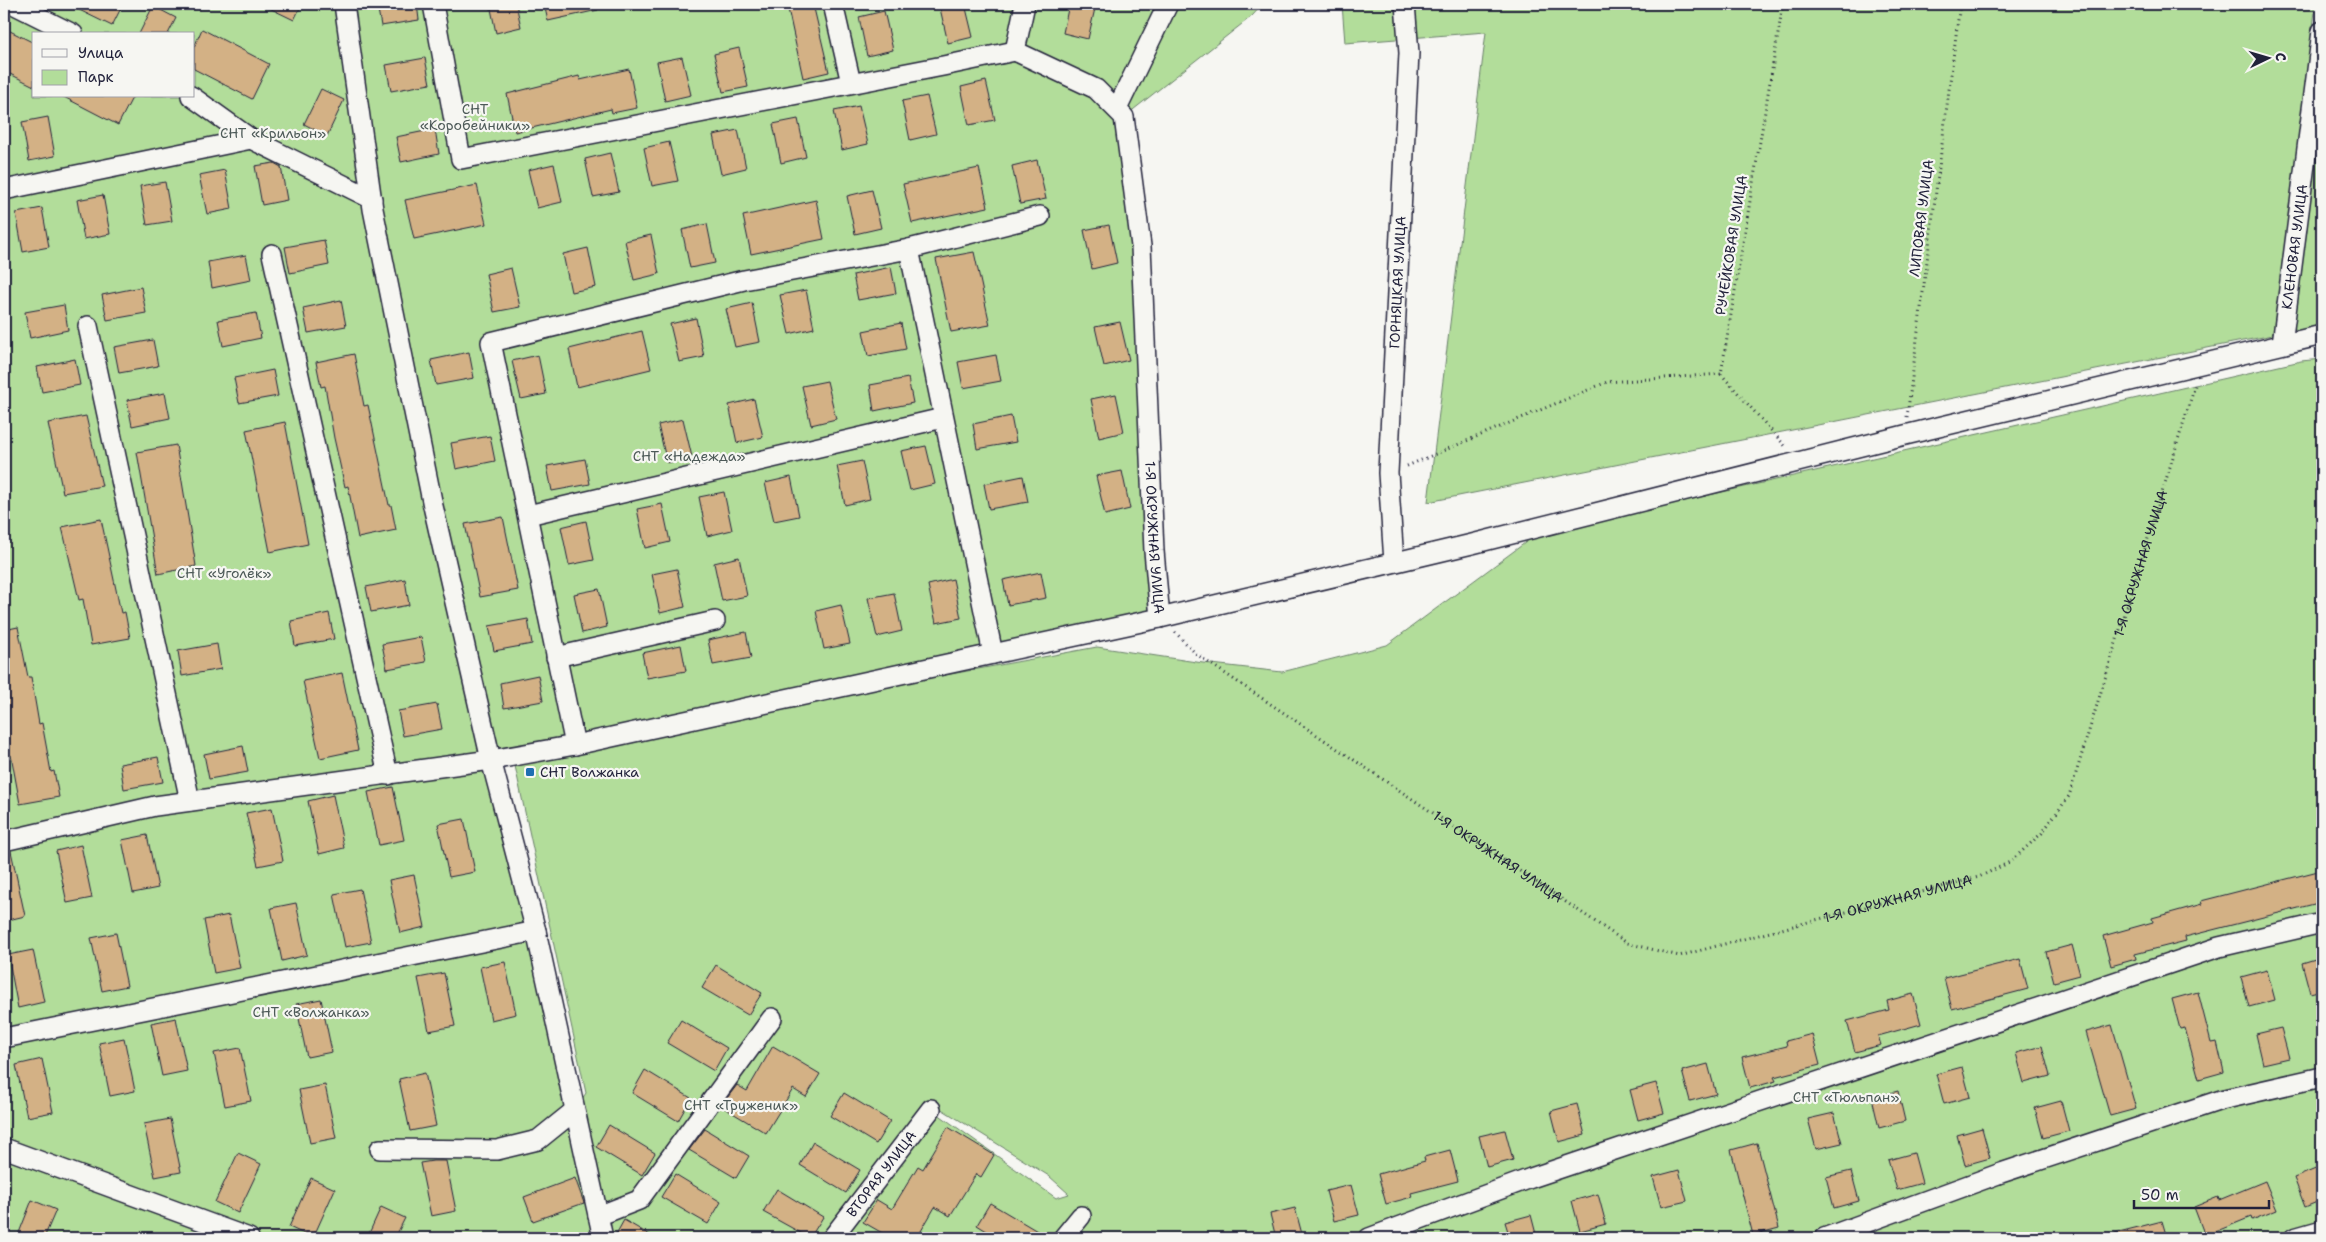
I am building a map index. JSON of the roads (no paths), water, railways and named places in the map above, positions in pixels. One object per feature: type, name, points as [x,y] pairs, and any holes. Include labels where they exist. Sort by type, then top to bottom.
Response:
[{"type":"street","points":[[13,4],[69,32]]},
{"type":"street","points":[[344,4],[372,199],[433,506],[491,760],[536,931],[603,1238]]},
{"type":"street","points":[[433,4],[461,159],[1015,51],[1025,4]]},
{"type":"street","points":[[833,4],[851,83]]},
{"type":"street","points":[[1117,109],[1168,4]]},
{"type":"street","name":"ГОРНЯЦКАЯ УЛИЦА","points":[[1394,562],[1388,473],[1409,53],[1404,4]]},
{"type":"street","name":"КЛЕНОВАЯ УЛИЦА","points":[[2282,344],[2322,31]]},
{"type":"street","name":"1-Я ОКРУЖНАЯ УЛИЦА","points":[[1015,51],[1096,89],[1124,117],[1140,246],[1154,551],[1160,618]]},
{"type":"street","points":[[194,98],[251,139],[372,199]]},
{"type":"street","points":[[4,190],[251,139]]},
{"type":"street","points":[[575,744],[491,342],[744,280],[909,249],[1040,216]]},
{"type":"street","points":[[909,249],[993,654]]},
{"type":"street","points":[[272,254],[388,775]]},
{"type":"street","points":[[88,326],[190,802]]},
{"type":"street","points":[[5,837],[97,821],[155,806],[491,760],[575,744],[1160,618],[1905,435],[2322,335]]},
{"type":"street","points":[[528,515],[943,418]]},
{"type":"street","points":[[556,657],[715,621]]},
{"type":"street","points":[[1369,1238],[1540,1175],[2209,951],[2322,923]]},
{"type":"street","points":[[4,1038],[536,931]]},
{"type":"street","points":[[598,1216],[639,1200],[772,1018]]},
{"type":"street","points":[[1824,1238],[2001,1173],[2221,1100],[2322,1077]]},
{"type":"street","name":"ВТОРАЯ УЛИЦА","points":[[832,1238],[931,1109]]},
{"type":"street","points":[[380,1149],[497,1150],[538,1140],[574,1111]]},
{"type":"street","points":[[4,1148],[249,1238]]},
{"type":"street","points":[[1063,1238],[1081,1216]]},
{"type":"street","points":[[2294,1238],[2322,1230]]},
{"type":"place","name":"СНТ Волжанка","points":[[530,772]]},
{"type":"park label","name":"СНТ «Коробейники»","points":[[475,118]]},
{"type":"park label","name":"СНТ «Крильон»","points":[[273,133]]},
{"type":"park label","name":"СНТ «Надежда»","points":[[689,456]]},
{"type":"park label","name":"СНТ «Уголёк»","points":[[224,573]]},
{"type":"park label","name":"СНТ «Волжанка»","points":[[311,1012]]},
{"type":"park label","name":"СНТ «Тюльпан»","points":[[1846,1097]]},
{"type":"park label","name":"СНТ «Труженик»","points":[[741,1105]]}]
